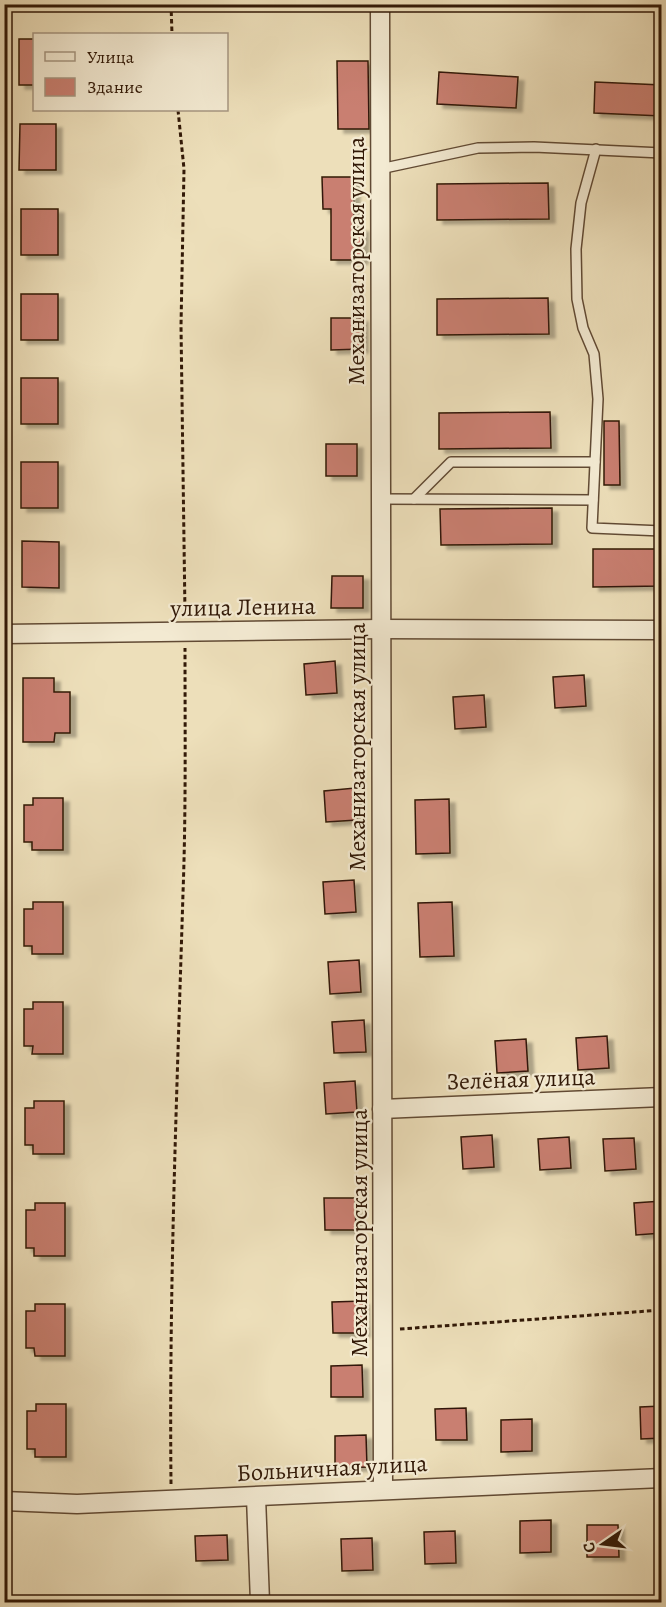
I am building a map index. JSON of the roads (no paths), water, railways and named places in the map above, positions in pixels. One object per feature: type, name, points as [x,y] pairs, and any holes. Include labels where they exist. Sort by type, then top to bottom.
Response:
[{"type":"street","name":"Механизаторская улица","points":[[380,4],[383,1489]]},
{"type":"street","name":"улица Ленина","points":[[4,634],[380,629],[662,630]]},
{"type":"street","name":"Зелёная улица","points":[[382,1109],[662,1097]]},
{"type":"street","name":"Больничная улица","points":[[4,1501],[77,1504],[662,1478]]},
{"type":"street","points":[[256,1497],[260,1602]]},
{"type":"lane","points":[[380,169],[478,148],[534,147],[662,153]]},
{"type":"lane","points":[[596,150],[582,203],[576,249],[577,299],[583,328],[594,354],[597,399],[592,528],[662,531]]},
{"type":"lane","points":[[414,499],[451,462],[595,462]]},
{"type":"lane","points":[[380,499],[593,500]]}]
